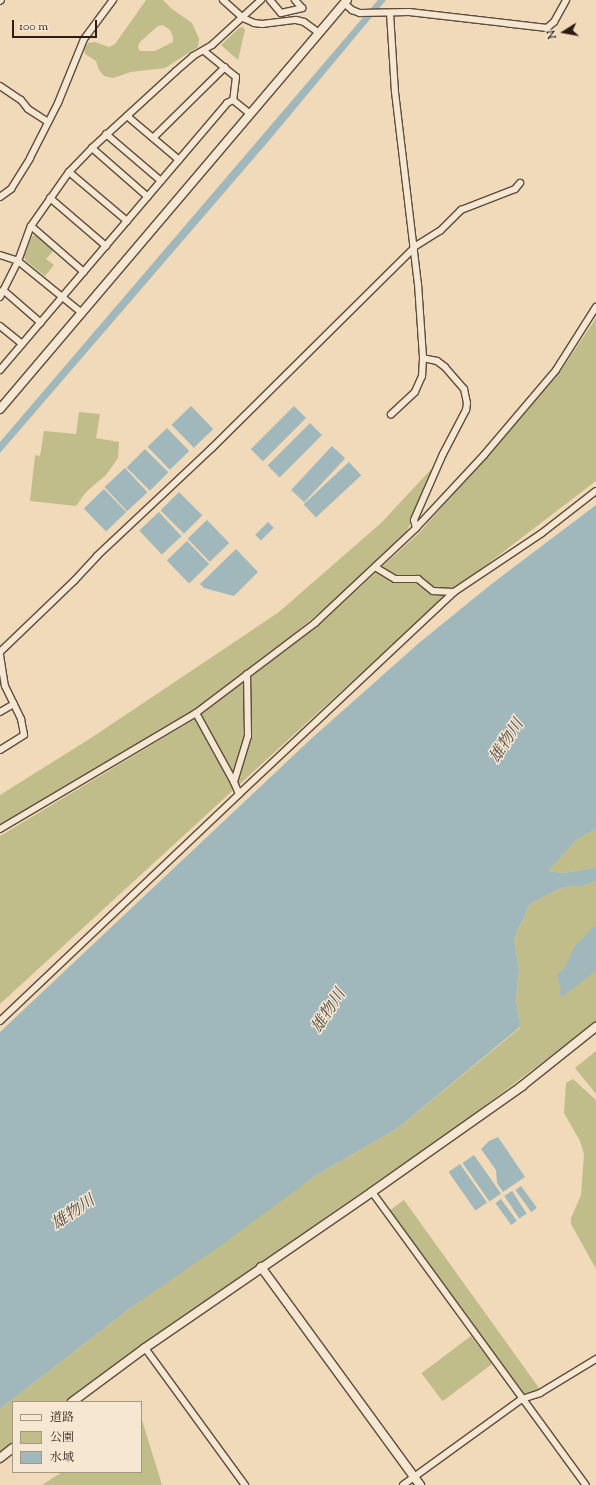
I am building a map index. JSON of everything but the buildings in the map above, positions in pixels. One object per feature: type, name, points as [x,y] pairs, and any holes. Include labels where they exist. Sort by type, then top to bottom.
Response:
[{"type":"street","points":[[0,197],[11,189],[30,158],[48,122],[84,39],[113,0]]},
{"type":"street","points":[[223,0],[243,18],[262,24],[296,20],[304,22],[319,33]]},
{"type":"street","points":[[0,297],[18,261],[31,226],[69,172],[106,134],[193,56],[204,51],[243,18],[261,0]]},
{"type":"street","points":[[270,0],[281,13],[302,8],[295,0]]},
{"type":"street","points":[[0,409],[346,1],[352,10],[360,13],[408,12],[547,28],[554,22],[566,0]]},
{"type":"street","points":[[390,13],[396,92],[421,316],[423,358],[422,376],[415,392],[390,414]]},
{"type":"street","points":[[204,51],[236,77],[233,100]]},
{"type":"street","points":[[154,138],[225,67]]},
{"type":"street","points":[[0,86],[21,100],[28,109],[48,122]]},
{"type":"street","points":[[233,100],[250,114]]},
{"type":"street","points":[[0,370],[227,103],[233,100]]},
{"type":"street","points":[[127,116],[179,160]]},
{"type":"street","points":[[106,134],[161,181]]},
{"type":"street","points":[[92,148],[148,197]]},
{"type":"street","points":[[69,172],[127,221]]},
{"type":"street","points":[[0,750],[24,736],[21,719],[5,686],[0,653],[74,581],[97,556],[212,448],[414,248],[440,230],[461,210],[515,189],[520,183]]},
{"type":"street","points":[[50,198],[106,246]]},
{"type":"street","points":[[31,226],[84,272]]},
{"type":"street","points":[[0,255],[18,261],[82,313]]},
{"type":"street","points":[[3,290],[41,323]]},
{"type":"street","points":[[0,829],[196,713],[315,623],[416,528],[484,455],[556,370],[596,307]]},
{"type":"street","points":[[0,326],[22,344]]},
{"type":"street","points":[[416,528],[414,520],[443,454],[466,410],[467,403],[464,389],[445,367],[437,361],[423,358]]},
{"type":"street","points":[[0,1021],[454,592],[542,533],[596,491]]},
{"type":"street","points":[[375,567],[395,579],[418,579],[433,591],[454,592]]},
{"type":"street","points":[[234,782],[248,736],[247,674]]},
{"type":"street","points":[[0,712],[14,704]]},
{"type":"street","points":[[196,713],[234,782],[239,794]]},
{"type":"street","points":[[73,1401],[145,1348],[372,1192],[522,1086],[596,1027]]},
{"type":"street","points":[[372,1192],[586,1485]]},
{"type":"street","points":[[261,1267],[420,1485]]},
{"type":"street","points":[[145,1348],[245,1485]]},
{"type":"street","points":[[403,1485],[522,1399],[540,1393],[596,1359]]},
{"type":"street","points":[[0,1458],[12,1449]]},
{"type":"green space","points":[[146,0],[163,0],[172,9],[192,23],[199,39],[198,47],[165,68],[131,72],[113,78],[104,76],[99,70],[96,61],[85,54],[84,48],[88,43],[95,42],[109,47],[115,44]],"holes":[[[163,25],[170,30],[173,37],[173,42],[155,51],[140,51],[138,47],[140,42],[158,26]]]},
{"type":"green space","points":[[243,27],[245,30],[238,60],[221,45],[239,28]]},
{"type":"green space","points":[[37,235],[54,250],[46,259],[54,265],[45,276],[26,261],[24,257],[32,236]]},
{"type":"green space","points":[[596,318],[596,481],[444,597],[0,1004],[0,836],[198,717],[318,626],[420,532],[560,372]]},
{"type":"green space","points":[[79,412],[100,414],[96,438],[119,442],[118,458],[106,475],[86,492],[76,506],[30,501],[35,455],[40,456],[44,431],[76,434]]},
{"type":"green space","points":[[438,462],[406,533],[394,547],[324,609],[263,659],[195,711],[0,827],[0,795],[91,738],[279,612],[381,523]]},
{"type":"green space","points":[[596,829],[596,866],[593,868],[564,873],[547,871],[576,840]]},
{"type":"green space","points":[[596,881],[596,1022],[455,1128],[209,1298],[68,1401],[12,1401],[12,1446],[0,1455],[0,1409],[133,1306],[315,1176],[398,1128],[520,1028],[516,998],[519,969],[514,939],[530,904],[559,889],[573,886],[584,886]]},
{"type":"green space","points":[[596,1051],[596,1094],[575,1068]]},
{"type":"green space","points":[[573,1079],[596,1100],[596,1269],[571,1224],[571,1218],[581,1195],[584,1154],[580,1141],[564,1113],[566,1083]]},
{"type":"green space","points":[[404,1200],[540,1391],[525,1397],[389,1211]]},
{"type":"green space","points":[[471,1336],[492,1364],[443,1401],[421,1373]]},
{"type":"green space","points":[[142,1420],[162,1485],[42,1485],[60,1473],[142,1473]]},
{"type":"water","points":[[378,0],[386,0],[267,143],[0,453],[0,442]]},
{"type":"water","points":[[191,406],[213,429],[194,448],[172,425]]},
{"type":"water","points":[[294,406],[306,418],[263,461],[251,449]]},
{"type":"water","points":[[310,423],[322,435],[280,477],[268,465]]},
{"type":"water","points":[[167,428],[189,451],[170,470],[148,447]]},
{"type":"water","points":[[332,446],[345,458],[304,502],[291,490]]},
{"type":"water","points":[[145,449],[168,472],[150,491],[127,467]]},
{"type":"water","points":[[349,462],[361,475],[316,517],[304,504]]},
{"type":"water","points":[[125,468],[148,492],[127,511],[105,487]]},
{"type":"water","points":[[104,489],[126,512],[106,531],[84,508]]},
{"type":"water","points":[[179,492],[202,515],[184,534],[161,510]]},
{"type":"water","name":"雄物川","points":[[596,505],[596,829],[576,840],[548,871],[564,873],[593,868],[596,866],[596,881],[584,886],[573,886],[559,889],[530,904],[514,939],[519,969],[516,998],[520,1027],[398,1128],[315,1176],[223,1244],[133,1306],[0,1409],[0,1032],[312,738],[419,643],[489,586]]},
{"type":"water","points":[[159,512],[182,536],[162,555],[139,530]]},
{"type":"water","points":[[207,520],[229,543],[210,562],[188,539]]},
{"type":"water","points":[[268,522],[274,528],[261,540],[255,535]]},
{"type":"water","points":[[187,541],[209,564],[189,583],[167,560]]},
{"type":"water","points":[[236,549],[258,572],[234,596],[204,588],[200,584]]},
{"type":"water","points":[[596,924],[596,971],[563,996],[559,995],[561,989],[557,975],[565,967],[574,947]]},
{"type":"water","points":[[498,1137],[525,1177],[503,1192],[497,1183],[496,1170],[481,1149],[489,1141]]},
{"type":"water","points":[[474,1155],[501,1194],[489,1202],[463,1163]]},
{"type":"water","points":[[460,1164],[487,1203],[475,1211],[449,1172]]},
{"type":"water","points":[[521,1186],[537,1208],[531,1212],[515,1190]]},
{"type":"water","points":[[512,1191],[527,1214],[519,1219],[504,1196]]},
{"type":"water","points":[[501,1199],[517,1221],[511,1225],[495,1203]]}]
